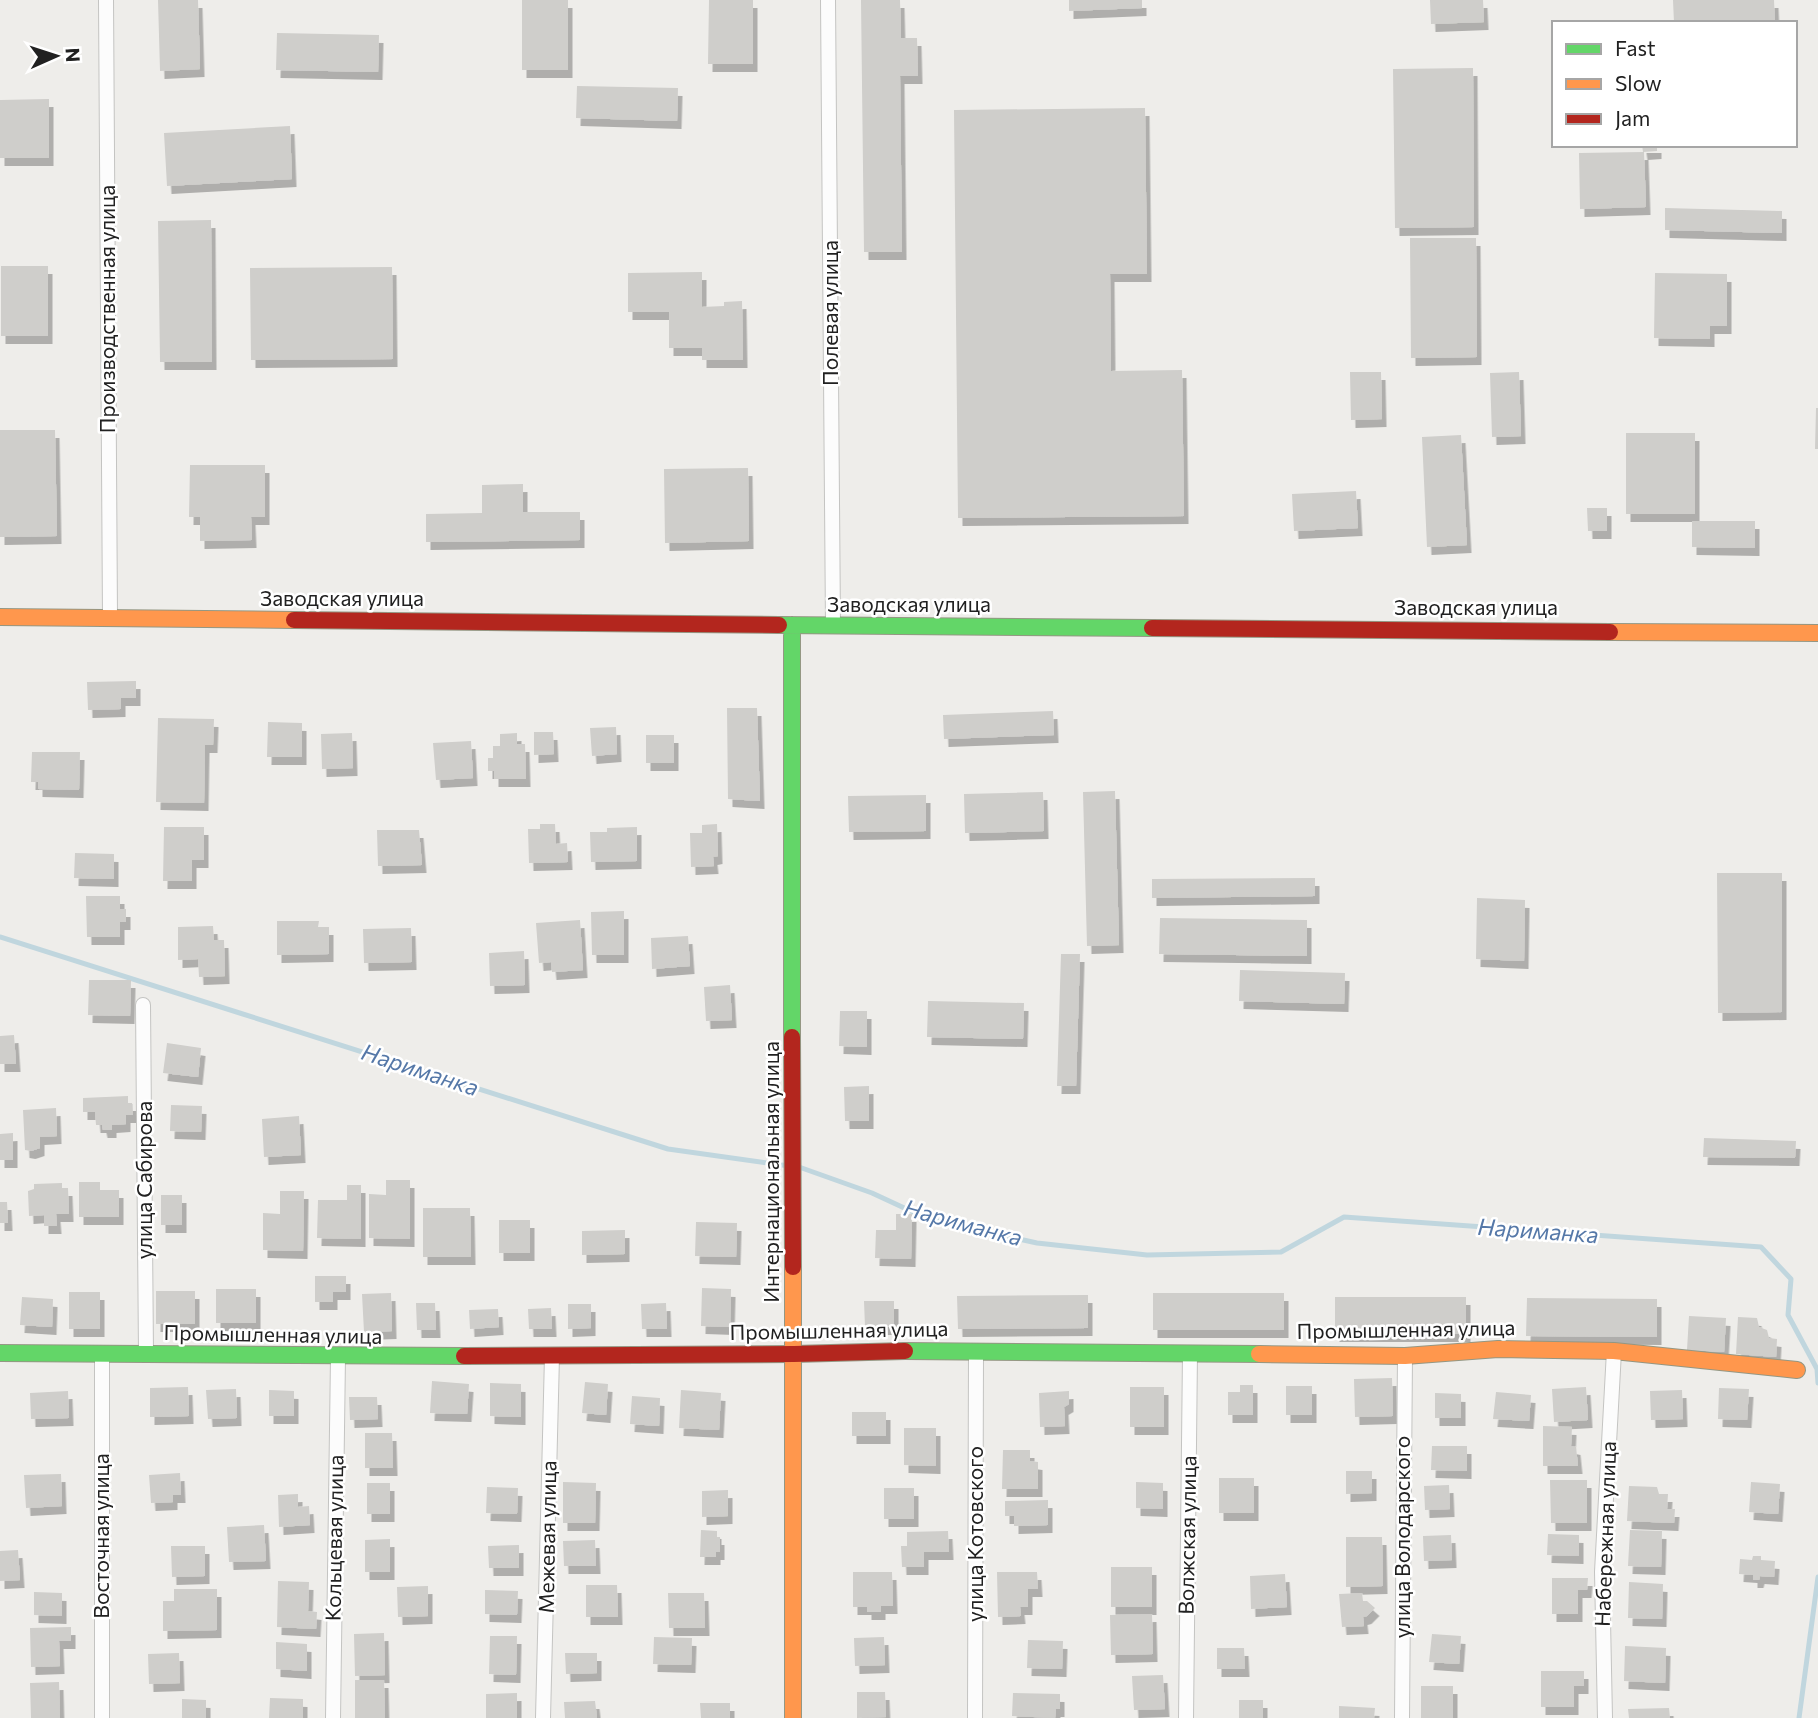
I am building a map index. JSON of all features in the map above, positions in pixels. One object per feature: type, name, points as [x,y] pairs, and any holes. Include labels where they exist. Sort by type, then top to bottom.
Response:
[{"type":"street","name":"Производственная улица","points":[[106,0],[110,617]]},
{"type":"street","name":"Полевая улица","points":[[828,0],[833,626]]},
{"type":"street","name":"Заводская улица","points":[[0,617],[833,626],[1818,632]]},
{"type":"street","name":"Интернациональная улица","points":[[792,625],[793,1718]]},
{"type":"street","name":"улица Сабирова","points":[[143,1006],[146,1354]]},
{"type":"street","name":"Промышленная улица","points":[[0,1353],[338,1357],[976,1351],[1405,1356],[1498,1349],[1614,1351],[1797,1370]]},
{"type":"street","name":"улица Котовского","points":[[975,1718],[976,1351]]},
{"type":"street","name":"Набережная улица","points":[[1605,1718],[1602,1572],[1614,1351]]},
{"type":"street","name":"Волжская улица","points":[[1186,1718],[1190,1353]]},
{"type":"street","name":"Восточная улица","points":[[102,1354],[102,1718]]},
{"type":"street","name":"Межевая улица","points":[[543,1718],[552,1356]]},
{"type":"street","name":"улица Володарского","points":[[1402,1718],[1405,1356]]},
{"type":"street","name":"Кольцевая улица","points":[[333,1718],[338,1357]]},
{"type":"building","points":[[158,0],[198,0],[200,69],[160,71]]},
{"type":"building","points":[[522,0],[568,0],[568,70],[522,70]]},
{"type":"building","points":[[709,0],[753,0],[753,64],[708,64]]},
{"type":"building","points":[[861,0],[900,0],[901,38],[917,38],[918,76],[900,76],[902,252],[864,252]]},
{"type":"building","points":[[1069,0],[1142,0],[1142,8],[1069,11]]},
{"type":"building","points":[[1430,0],[1483,0],[1484,22],[1431,24]]},
{"type":"building","points":[[1673,0],[1774,0],[1775,21],[1674,21]]},
{"type":"building","points":[[277,33],[379,35],[378,72],[276,70]]},
{"type":"building","points":[[1473,68],[1474,227],[1395,228],[1393,69]]},
{"type":"building","points":[[577,86],[678,88],[677,121],[576,118]]},
{"type":"building","points":[[49,99],[49,158],[0,158],[0,100]]},
{"type":"building","points":[[1145,108],[1147,274],[1110,274],[1111,371],[1182,370],[1184,516],[958,518],[954,110]]},
{"type":"building","points":[[290,126],[292,179],[167,186],[164,133]]},
{"type":"building","points":[[1642,147],[1657,147],[1657,151],[1643,152]]},
{"type":"building","points":[[1644,152],[1646,207],[1580,209],[1579,153]]},
{"type":"building","points":[[1665,208],[1782,211],[1782,233],[1665,230]]},
{"type":"building","points":[[211,220],[212,362],[160,362],[158,221]]},
{"type":"building","points":[[1410,238],[1476,238],[1477,357],[1411,358]]},
{"type":"building","points":[[1,266],[48,266],[48,336],[1,336]]},
{"type":"building","points":[[392,267],[393,359],[251,360],[250,268]]},
{"type":"building","points":[[702,272],[702,307],[724,306],[724,302],[742,301],[743,360],[702,360],[702,348],[669,348],[669,312],[628,312],[628,273]]},
{"type":"building","points":[[1655,273],[1727,274],[1727,326],[1710,326],[1710,339],[1654,338]]},
{"type":"building","points":[[1350,372],[1381,372],[1382,419],[1351,420]]},
{"type":"building","points":[[1519,372],[1521,436],[1492,437],[1490,373]]},
{"type":"building","points":[[1818,408],[1818,449],[1815,449]]},
{"type":"building","points":[[0,430],[55,430],[57,536],[0,537]]},
{"type":"building","points":[[1626,433],[1695,433],[1695,514],[1626,514]]},
{"type":"building","points":[[1461,435],[1467,545],[1427,547],[1422,437]]},
{"type":"building","points":[[190,465],[265,465],[265,517],[251,517],[252,540],[200,541],[200,517],[189,517]]},
{"type":"building","points":[[748,468],[749,541],[665,543],[664,469]]},
{"type":"building","points":[[523,484],[523,512],[580,512],[580,540],[426,542],[426,514],[482,513],[482,485]]},
{"type":"building","points":[[1356,491],[1358,528],[1294,531],[1292,494]]},
{"type":"building","points":[[1587,508],[1607,508],[1607,531],[1588,531]]},
{"type":"building","points":[[1692,521],[1755,521],[1755,548],[1692,547]]},
{"type":"building","points":[[136,681],[136,698],[121,698],[121,709],[88,710],[87,682]]},
{"type":"building","points":[[727,708],[757,708],[760,801],[728,799]]},
{"type":"building","points":[[1053,711],[1054,735],[944,739],[943,715]]},
{"type":"building","points":[[158,718],[214,719],[213,745],[205,745],[204,803],[156,802]]},
{"type":"building","points":[[268,722],[302,723],[302,757],[267,757]]},
{"type":"building","points":[[616,727],[617,754],[592,756],[590,728]]},
{"type":"building","points":[[534,732],[553,732],[554,754],[534,755]]},
{"type":"building","points":[[352,733],[353,768],[322,769],[321,734]]},
{"type":"building","points":[[517,733],[517,744],[525,744],[526,779],[494,779],[494,771],[488,771],[488,758],[493,758],[493,746],[500,746],[500,734]]},
{"type":"building","points":[[646,735],[674,735],[674,763],[646,763]]},
{"type":"building","points":[[471,741],[473,778],[436,780],[433,743]]},
{"type":"building","points":[[32,752],[80,752],[79,790],[38,789],[38,782],[31,782]]},
{"type":"building","points":[[1115,791],[1119,945],[1087,946],[1083,792]]},
{"type":"building","points":[[1043,792],[1044,831],[965,833],[964,794]]},
{"type":"building","points":[[926,795],[926,831],[849,832],[848,796]]},
{"type":"building","points":[[540,824],[555,824],[556,844],[567,843],[568,862],[529,863],[528,829],[540,829]]},
{"type":"building","points":[[717,824],[718,856],[713,857],[714,866],[691,867],[690,833],[702,833],[702,825]]},
{"type":"building","points":[[164,827],[204,827],[204,860],[192,860],[192,881],[163,881]]},
{"type":"building","points":[[637,827],[637,861],[591,862],[590,832],[607,832],[607,828]]},
{"type":"building","points":[[377,830],[419,830],[422,865],[378,866]]},
{"type":"building","points":[[75,853],[114,854],[114,879],[74,878]]},
{"type":"building","points":[[1717,873],[1782,873],[1782,1012],[1718,1013]]},
{"type":"building","points":[[1315,878],[1315,896],[1152,898],[1152,879]]},
{"type":"building","points":[[86,896],[120,896],[120,909],[126,909],[126,922],[120,922],[120,937],[87,937]]},
{"type":"building","points":[[1477,898],[1525,900],[1524,961],[1476,959]]},
{"type":"building","points":[[624,911],[624,955],[592,955],[591,912]]},
{"type":"building","points":[[1160,918],[1307,920],[1307,956],[1159,954]]},
{"type":"building","points":[[580,920],[583,970],[552,972],[551,962],[539,963],[536,923]]},
{"type":"building","points":[[277,921],[319,921],[318,927],[329,927],[329,954],[277,955]]},
{"type":"building","points":[[213,926],[214,940],[224,940],[225,976],[199,977],[198,959],[178,960],[178,927]]},
{"type":"building","points":[[411,928],[412,962],[364,963],[363,929]]},
{"type":"building","points":[[688,936],[690,966],[652,969],[651,938]]},
{"type":"building","points":[[524,951],[525,985],[490,986],[489,953]]},
{"type":"building","points":[[1061,954],[1080,954],[1076,1086],[1057,1086]]},
{"type":"building","points":[[1240,970],[1345,973],[1344,1004],[1239,1001]]},
{"type":"building","points":[[89,980],[131,980],[130,1016],[88,1015]]},
{"type":"building","points":[[730,985],[732,1020],[706,1021],[704,987]]},
{"type":"building","points":[[928,1001],[1024,1003],[1023,1039],[927,1037]]},
{"type":"building","points":[[840,1011],[867,1011],[867,1047],[839,1046]]},
{"type":"building","points":[[14,1035],[16,1064],[0,1064],[0,1036]]},
{"type":"building","points":[[167,1043],[201,1048],[198,1077],[163,1073]]},
{"type":"building","points":[[869,1086],[869,1121],[845,1121],[844,1087]]},
{"type":"building","points":[[128,1096],[133,1115],[126,1115],[126,1124],[112,1125],[112,1130],[103,1130],[102,1125],[96,1125],[95,1112],[83,1112],[83,1098]]},
{"type":"building","points":[[171,1105],[202,1106],[201,1132],[170,1131]]},
{"type":"building","points":[[56,1108],[57,1136],[40,1137],[40,1148],[25,1150],[23,1110]]},
{"type":"building","points":[[299,1116],[301,1155],[264,1157],[262,1119]]},
{"type":"building","points":[[13,1133],[13,1160],[0,1160],[0,1134]]},
{"type":"building","points":[[1704,1138],[1796,1141],[1795,1158],[1703,1157]]},
{"type":"building","points":[[386,1180],[410,1180],[410,1239],[369,1238],[369,1194],[386,1195]]},
{"type":"building","points":[[79,1182],[100,1182],[100,1190],[119,1190],[119,1217],[79,1217]]},
{"type":"building","points":[[62,1183],[62,1188],[68,1188],[69,1214],[56,1214],[57,1226],[44,1226],[44,1215],[29,1216],[28,1191],[34,1189],[34,1184]]},
{"type":"building","points":[[347,1185],[361,1185],[361,1239],[317,1238],[318,1200],[347,1200]]},
{"type":"building","points":[[280,1191],[304,1191],[303,1251],[263,1250],[263,1213],[280,1214]]},
{"type":"building","points":[[161,1195],[182,1195],[182,1225],[161,1225]]},
{"type":"building","points":[[0,1202],[7,1202],[8,1223],[0,1223]]},
{"type":"building","points":[[423,1208],[470,1208],[471,1257],[423,1257]]},
{"type":"building","points":[[896,1214],[912,1214],[911,1259],[875,1258],[876,1230],[896,1230]]},
{"type":"building","points":[[499,1220],[530,1220],[530,1253],[499,1253]]},
{"type":"building","points":[[696,1222],[737,1223],[736,1257],[695,1256]]},
{"type":"building","points":[[625,1230],[625,1254],[582,1255],[582,1231]]},
{"type":"building","points":[[315,1276],[346,1276],[346,1292],[333,1292],[333,1302],[315,1302]]},
{"type":"building","points":[[702,1288],[731,1289],[730,1327],[701,1326]]},
{"type":"building","points":[[216,1289],[256,1289],[256,1323],[216,1323]]},
{"type":"building","points":[[156,1291],[195,1291],[195,1324],[156,1324]]},
{"type":"building","points":[[69,1292],[100,1292],[100,1329],[69,1329]]},
{"type":"building","points":[[391,1293],[392,1331],[364,1332],[362,1294]]},
{"type":"building","points":[[1153,1293],[1284,1293],[1284,1330],[1153,1330]]},
{"type":"building","points":[[1088,1295],[1088,1328],[958,1329],[957,1296]]},
{"type":"building","points":[[22,1297],[53,1299],[52,1327],[20,1325]]},
{"type":"building","points":[[1335,1297],[1466,1297],[1466,1334],[1335,1334]]},
{"type":"building","points":[[1527,1298],[1657,1299],[1657,1337],[1526,1336]]},
{"type":"building","points":[[864,1301],[894,1301],[894,1327],[865,1327]]},
{"type":"building","points":[[416,1303],[435,1303],[436,1330],[417,1330]]},
{"type":"building","points":[[666,1303],[667,1329],[642,1329],[641,1304]]},
{"type":"building","points":[[568,1304],[591,1304],[591,1328],[568,1329]]},
{"type":"building","points":[[551,1308],[552,1329],[529,1329],[528,1309]]},
{"type":"building","points":[[498,1309],[499,1327],[470,1329],[469,1310]]},
{"type":"building","points":[[1689,1316],[1726,1318],[1724,1352],[1687,1350]]},
{"type":"building","points":[[1738,1317],[1757,1318],[1759,1327],[1767,1330],[1769,1338],[1777,1339],[1776,1357],[1736,1354]]},
{"type":"building","points":[[1392,1378],[1393,1416],[1355,1417],[1354,1379]]},
{"type":"building","points":[[432,1381],[469,1384],[467,1414],[430,1413]]},
{"type":"building","points":[[585,1382],[608,1384],[606,1415],[582,1413]]},
{"type":"building","points":[[490,1383],[521,1384],[521,1417],[490,1416]]},
{"type":"building","points":[[1240,1385],[1253,1385],[1253,1415],[1228,1415],[1228,1392],[1240,1392]]},
{"type":"building","points":[[1286,1386],[1312,1386],[1312,1415],[1286,1415]]},
{"type":"building","points":[[188,1387],[189,1416],[150,1417],[150,1388]]},
{"type":"building","points":[[1130,1387],[1164,1387],[1164,1427],[1130,1427]]},
{"type":"building","points":[[1586,1387],[1588,1420],[1554,1422],[1552,1389]]},
{"type":"building","points":[[1719,1388],[1749,1389],[1747,1420],[1718,1419]]},
{"type":"building","points":[[236,1389],[237,1418],[208,1419],[206,1390]]},
{"type":"building","points":[[269,1390],[294,1391],[294,1416],[269,1416]]},
{"type":"building","points":[[681,1390],[721,1393],[719,1430],[679,1428]]},
{"type":"building","points":[[1682,1390],[1683,1419],[1651,1420],[1650,1391]]},
{"type":"building","points":[[68,1391],[69,1418],[31,1419],[30,1393]]},
{"type":"building","points":[[1069,1391],[1069,1404],[1064,1407],[1065,1426],[1040,1427],[1039,1393]]},
{"type":"building","points":[[1496,1392],[1531,1395],[1529,1421],[1493,1419]]},
{"type":"building","points":[[1435,1393],[1461,1394],[1461,1418],[1435,1418]]},
{"type":"building","points":[[632,1396],[660,1398],[659,1426],[630,1424]]},
{"type":"building","points":[[349,1397],[377,1397],[378,1419],[350,1420]]},
{"type":"building","points":[[852,1412],[886,1412],[886,1436],[852,1436]]},
{"type":"building","points":[[1543,1426],[1572,1427],[1571,1446],[1576,1447],[1578,1466],[1543,1466]]},
{"type":"building","points":[[904,1428],[936,1428],[936,1466],[904,1465]]},
{"type":"building","points":[[365,1433],[392,1433],[393,1468],[365,1468]]},
{"type":"building","points":[[1432,1446],[1467,1446],[1467,1471],[1431,1470]]},
{"type":"building","points":[[1003,1450],[1030,1450],[1030,1461],[1038,1462],[1038,1489],[1002,1489]]},
{"type":"building","points":[[1346,1471],[1372,1471],[1372,1493],[1346,1494]]},
{"type":"building","points":[[180,1473],[181,1495],[173,1495],[173,1502],[151,1503],[149,1475]]},
{"type":"building","points":[[61,1474],[62,1506],[26,1508],[24,1475]]},
{"type":"building","points":[[1219,1478],[1254,1478],[1254,1513],[1219,1513]]},
{"type":"building","points":[[1550,1480],[1587,1480],[1587,1523],[1551,1523]]},
{"type":"building","points":[[563,1482],[596,1483],[595,1523],[563,1523]]},
{"type":"building","points":[[1136,1482],[1163,1483],[1163,1509],[1136,1508]]},
{"type":"building","points":[[1751,1482],[1780,1484],[1778,1514],[1749,1512]]},
{"type":"building","points":[[367,1483],[390,1483],[390,1514],[367,1514]]},
{"type":"building","points":[[1449,1485],[1450,1509],[1425,1510],[1424,1486]]},
{"type":"building","points":[[1629,1486],[1657,1487],[1659,1494],[1668,1494],[1667,1509],[1675,1509],[1674,1523],[1627,1521]]},
{"type":"building","points":[[487,1487],[518,1488],[517,1514],[486,1513]]},
{"type":"building","points":[[884,1488],[914,1488],[914,1519],[884,1519]]},
{"type":"building","points":[[728,1490],[728,1516],[702,1517],[702,1491]]},
{"type":"building","points":[[298,1494],[298,1507],[309,1506],[310,1525],[279,1527],[278,1495]]},
{"type":"building","points":[[1048,1500],[1048,1525],[1014,1526],[1014,1516],[1005,1516],[1005,1501]]},
{"type":"building","points":[[264,1525],[266,1561],[229,1562],[227,1527]]},
{"type":"building","points":[[701,1530],[717,1531],[717,1537],[720,1537],[720,1552],[716,1552],[716,1557],[700,1557]]},
{"type":"building","points":[[1630,1530],[1662,1531],[1661,1567],[1628,1566]]},
{"type":"building","points":[[948,1531],[949,1552],[924,1552],[924,1567],[902,1567],[901,1546],[907,1546],[907,1532]]},
{"type":"building","points":[[1548,1534],[1579,1535],[1579,1556],[1547,1555]]},
{"type":"building","points":[[1451,1535],[1452,1560],[1424,1561],[1423,1536]]},
{"type":"building","points":[[1346,1537],[1382,1537],[1383,1586],[1346,1587]]},
{"type":"building","points":[[390,1539],[390,1572],[365,1572],[365,1540]]},
{"type":"building","points":[[595,1540],[596,1566],[564,1566],[563,1541]]},
{"type":"building","points":[[519,1545],[519,1568],[489,1568],[488,1546]]},
{"type":"building","points":[[171,1546],[205,1546],[205,1576],[172,1577]]},
{"type":"building","points":[[18,1550],[20,1580],[0,1581],[0,1551]]},
{"type":"building","points":[[1753,1556],[1761,1556],[1761,1560],[1775,1561],[1774,1577],[1760,1576],[1759,1580],[1753,1580],[1753,1575],[1739,1574],[1740,1559],[1752,1560]]},
{"type":"building","points":[[1111,1567],[1152,1567],[1152,1607],[1111,1607]]},
{"type":"building","points":[[853,1572],[892,1572],[893,1606],[881,1606],[881,1612],[867,1612],[867,1607],[853,1607]]},
{"type":"building","points":[[997,1572],[1037,1572],[1038,1589],[1028,1589],[1028,1607],[1020,1607],[1021,1616],[998,1617]]},
{"type":"building","points":[[1285,1574],[1287,1607],[1251,1609],[1250,1576]]},
{"type":"building","points":[[1552,1578],[1588,1578],[1587,1590],[1578,1590],[1578,1614],[1552,1614]]},
{"type":"building","points":[[278,1581],[309,1582],[308,1611],[317,1612],[316,1629],[277,1627]]},
{"type":"building","points":[[1629,1582],[1663,1584],[1662,1619],[1628,1618]]},
{"type":"building","points":[[586,1585],[617,1585],[618,1617],[586,1617]]},
{"type":"building","points":[[428,1586],[428,1616],[398,1617],[397,1587]]},
{"type":"building","points":[[174,1589],[217,1589],[217,1630],[163,1631],[163,1601],[174,1601]]},
{"type":"building","points":[[485,1590],[518,1591],[517,1615],[485,1614]]},
{"type":"building","points":[[34,1592],[62,1593],[62,1616],[34,1615]]},
{"type":"building","points":[[668,1593],[704,1593],[705,1628],[669,1628]]},
{"type":"building","points":[[1362,1593],[1363,1601],[1375,1608],[1363,1617],[1364,1626],[1342,1627],[1339,1594]]},
{"type":"building","points":[[1152,1614],[1153,1654],[1111,1655],[1110,1615]]},
{"type":"building","points":[[71,1627],[71,1641],[59,1641],[60,1666],[31,1667],[30,1628]]},
{"type":"building","points":[[384,1633],[385,1675],[355,1676],[354,1634]]},
{"type":"building","points":[[1432,1634],[1461,1636],[1459,1664],[1429,1662]]},
{"type":"building","points":[[490,1636],[517,1636],[516,1675],[489,1674]]},
{"type":"building","points":[[654,1637],[692,1638],[691,1665],[653,1664]]},
{"type":"building","points":[[884,1637],[885,1665],[855,1666],[854,1638]]},
{"type":"building","points":[[1028,1640],[1063,1641],[1062,1669],[1027,1668]]},
{"type":"building","points":[[276,1642],[307,1644],[307,1671],[276,1669]]},
{"type":"building","points":[[1625,1646],[1666,1648],[1665,1683],[1624,1681]]},
{"type":"building","points":[[1217,1648],[1244,1648],[1245,1669],[1217,1669]]},
{"type":"building","points":[[179,1653],[180,1683],[149,1684],[148,1654]]},
{"type":"building","points":[[565,1653],[597,1653],[597,1673],[566,1674]]},
{"type":"building","points":[[1541,1671],[1584,1671],[1584,1686],[1574,1686],[1574,1707],[1541,1707]]},
{"type":"building","points":[[1163,1675],[1165,1709],[1134,1710],[1132,1676]]},
{"type":"building","points":[[355,1680],[384,1680],[385,1718],[355,1718]]},
{"type":"building","points":[[59,1682],[60,1718],[31,1718],[30,1683]]},
{"type":"building","points":[[1421,1686],[1453,1686],[1453,1718],[1421,1718]]},
{"type":"building","points":[[857,1692],[885,1692],[886,1717],[857,1718]]},
{"type":"building","points":[[517,1693],[517,1718],[486,1718],[486,1694]]},
{"type":"building","points":[[1013,1693],[1060,1694],[1060,1709],[1056,1709],[1055,1718],[1012,1716]]},
{"type":"building","points":[[270,1698],[303,1699],[303,1718],[269,1718]]},
{"type":"building","points":[[182,1699],[206,1700],[206,1718],[182,1718]]},
{"type":"building","points":[[1239,1700],[1263,1700],[1263,1718],[1239,1718]]},
{"type":"building","points":[[595,1701],[597,1718],[565,1718],[564,1702]]},
{"type":"building","points":[[700,1703],[730,1703],[730,1718],[701,1718]]},
{"type":"building","points":[[1339,1706],[1375,1708],[1374,1718],[1339,1718]]},
{"type":"building","points":[[1669,1708],[1670,1718],[1629,1718],[1628,1709]]},
{"type":"waterway","name":"Нариманка","points":[[0,937],[668,1149],[789,1166]]},
{"type":"waterway","name":"Нариманка","points":[[799,1167],[872,1193],[928,1219],[1037,1243],[1147,1255],[1281,1252],[1344,1217],[1761,1247],[1791,1279],[1788,1315],[1817,1369],[1818,1383]]},
{"type":"waterway","name":"Нариманка","points":[[1799,1718],[1818,1577]]},
{"type":"traffic: fast","points":[[779,625],[1152,628]]},
{"type":"traffic: fast","points":[[792,625],[792,1037]]},
{"type":"traffic: fast","points":[[905,1351],[1259,1354]]},
{"type":"traffic: fast","points":[[0,1353],[464,1356]]},
{"type":"traffic: slow","points":[[0,617],[294,620]]},
{"type":"traffic: slow","points":[[1610,632],[1818,633]]},
{"type":"traffic: slow","points":[[793,1267],[793,1718]]},
{"type":"traffic: slow","points":[[1259,1354],[1405,1356],[1498,1349],[1614,1351],[1797,1370]]},
{"type":"traffic: jam","points":[[294,620],[779,625]]},
{"type":"traffic: jam","points":[[1152,628],[1610,632]]},
{"type":"traffic: jam","points":[[792,1037],[793,1267]]},
{"type":"traffic: jam","points":[[464,1356],[905,1351]]}]
